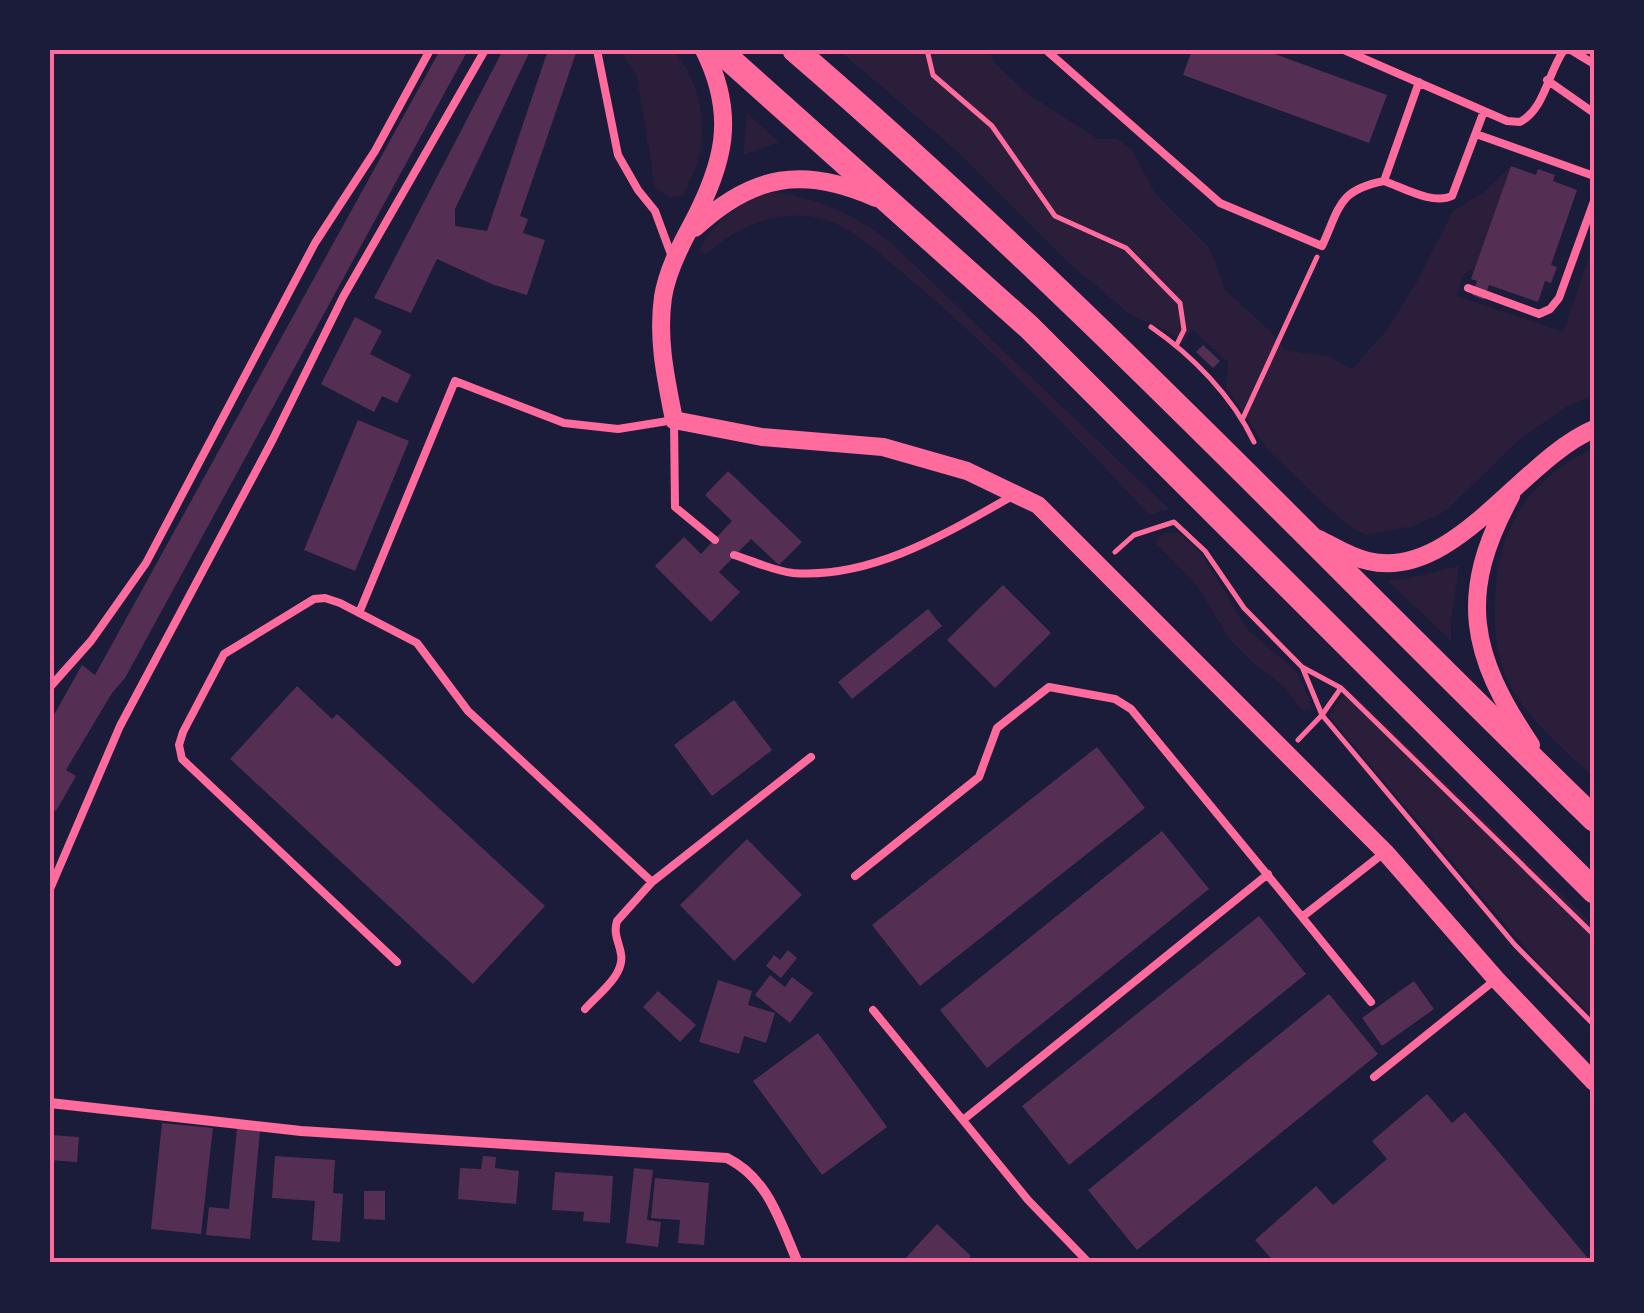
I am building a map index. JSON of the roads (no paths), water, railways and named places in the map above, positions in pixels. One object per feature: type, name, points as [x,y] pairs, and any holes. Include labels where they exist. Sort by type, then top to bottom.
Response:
[{"type":"main road","points":[[718,50],[1042,340],[1594,891]]},
{"type":"main road","points":[[796,50],[1006,243],[1594,819]]},
{"type":"street","points":[[704,50],[720,88],[723,138],[710,190],[673,262],[663,296],[660,352],[674,420],[762,437],[883,447],[967,470],[1038,505],[1384,852],[1594,1082]]},
{"type":"street","points":[[684,239],[714,211],[742,193],[776,180],[795,178],[836,182],[855,189],[915,223]]},
{"type":"street","points":[[1289,519],[1349,555],[1393,563],[1438,549],[1461,534],[1562,446],[1594,429]]},
{"type":"street","points":[[1519,482],[1482,560],[1477,624],[1496,690],[1562,788]]},
{"type":"street","points":[[50,1103],[301,1131],[727,1158],[746,1168],[760,1182],[798,1263]]},
{"type":"lane","points":[[50,687],[91,641],[146,563],[315,243],[375,150],[430,50]]},
{"type":"lane","points":[[50,889],[120,726],[273,440],[343,298],[485,50]]},
{"type":"lane","points":[[597,50],[618,154],[638,190],[655,210],[673,262]]},
{"type":"lane","points":[[1046,50],[1220,202],[1322,246],[1349,193],[1357,186],[1384,181],[1432,198],[1444,200],[1452,196],[1484,110]]},
{"type":"lane","points":[[1344,50],[1508,121],[1520,122],[1538,106],[1547,80],[1568,50],[1594,64]]},
{"type":"lane","points":[[1547,80],[1594,113]]},
{"type":"lane","points":[[1384,181],[1419,82]]},
{"type":"lane","points":[[1476,134],[1594,176]]},
{"type":"lane","points":[[1468,288],[1534,313],[1550,310],[1559,298],[1594,200]]},
{"type":"lane","points":[[358,613],[456,381],[564,423],[618,429],[674,420],[675,507],[714,540]]},
{"type":"lane","points":[[734,555],[790,573],[850,572],[946,533],[1016,494]]},
{"type":"lane","points":[[397,962],[194,774],[182,759],[178,745],[224,654],[314,599],[325,598],[417,644],[468,711],[652,882]]},
{"type":"lane","points":[[855,876],[978,776],[997,728],[1048,687],[1115,699],[1130,709],[1371,1002]]},
{"type":"lane","points":[[585,1008],[620,970],[623,960],[615,929],[617,922],[652,882],[811,757]]},
{"type":"lane","points":[[1302,917],[1384,852]]},
{"type":"lane","points":[[963,1120],[1268,874]]},
{"type":"lane","points":[[1374,1077],[1496,979]]},
{"type":"lane","points":[[874,1010],[1028,1200],[1089,1263]]}]
